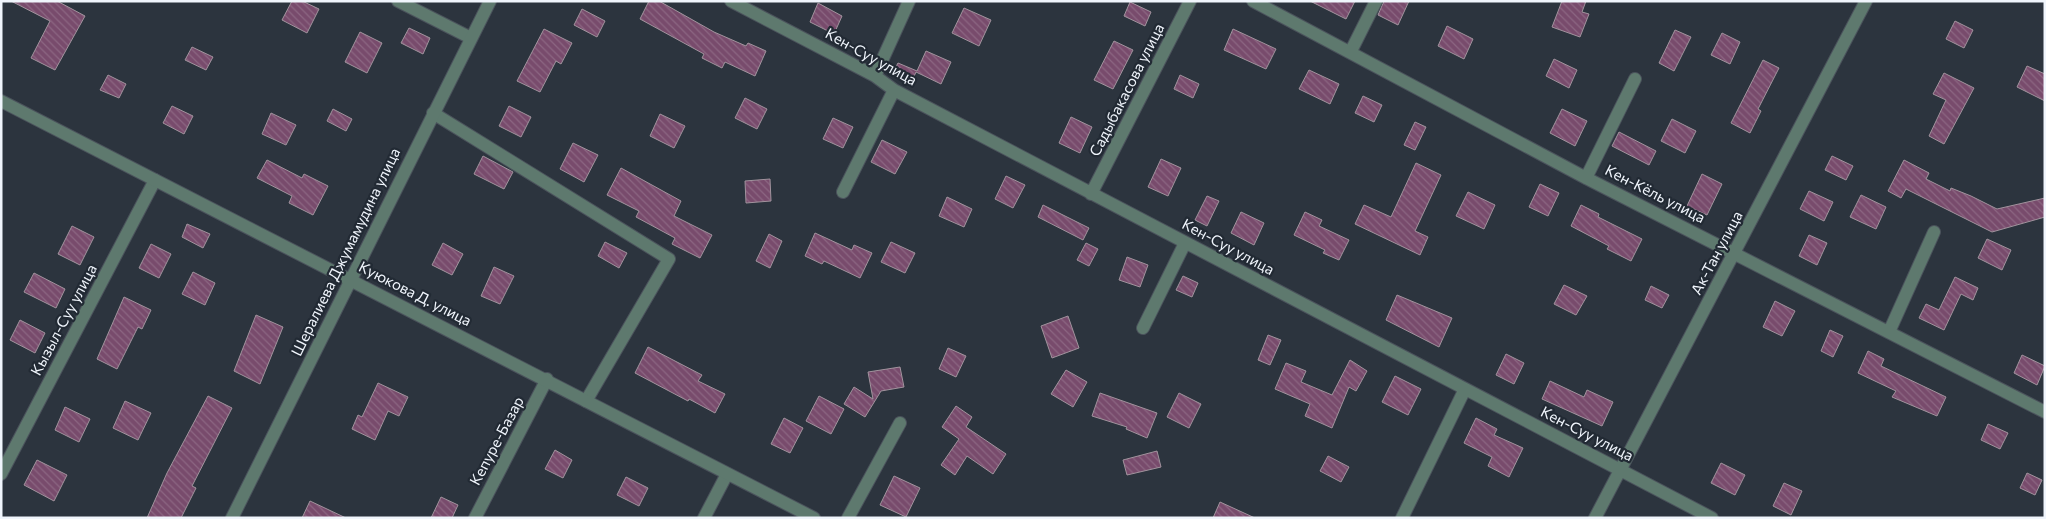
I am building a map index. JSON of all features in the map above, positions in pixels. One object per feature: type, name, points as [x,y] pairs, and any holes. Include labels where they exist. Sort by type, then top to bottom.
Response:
[{"type":"street","points":[[398,1],[471,38]]},
{"type":"street","name":"Шералиева Джумамудина улица","points":[[232,518],[490,1]]},
{"type":"street","name":"Кен-Суу улица","points":[[731,1],[875,76],[894,90],[1712,518]]},
{"type":"street","points":[[875,76],[908,1]]},
{"type":"street","name":"Садыбакасова улица","points":[[1092,194],[1190,1]]},
{"type":"street","name":"Кен-Кёль улица","points":[[1253,1],[1351,51],[1586,178],[2045,412]]},
{"type":"street","points":[[1351,51],[1376,1]]},
{"type":"street","name":"Ак-Тан улица","points":[[1595,518],[1736,253],[1866,1]]},
{"type":"street","points":[[1586,178],[1635,79]]},
{"type":"street","points":[[843,192],[894,90]]},
{"type":"street","name":"Куюкова Д. улица","points":[[1,101],[547,379],[586,401],[814,518]]},
{"type":"street","points":[[433,113],[669,259],[586,401]]},
{"type":"street","name":"Кызыл-Суу улица","points":[[1,474],[155,180]]},
{"type":"street","points":[[1889,332],[1934,232]]},
{"type":"street","points":[[1143,328],[1185,243]]},
{"type":"street","name":"Кепуре-Базар","points":[[475,518],[547,379]]},
{"type":"street","points":[[1402,518],[1465,389]]},
{"type":"street","points":[[848,518],[900,423]]},
{"type":"street","points":[[704,518],[728,474]]},
{"type":"building","points":[[11,1],[57,1],[85,16],[55,70],[31,58],[50,21]]},
{"type":"building","points":[[292,1],[302,1],[319,9],[307,33],[282,20]]},
{"type":"building","points":[[649,1],[659,1],[714,32],[746,46],[748,43],[766,51],[755,76],[725,62],[722,68],[702,58],[704,54],[640,19]]},
{"type":"building","points":[[1310,1],[1355,1],[1346,19]]},
{"type":"building","points":[[1384,1],[1409,1],[1398,25],[1378,15]]},
{"type":"building","points":[[1562,1],[1586,1],[1582,12],[1589,14],[1580,37],[1552,27]]},
{"type":"building","points":[[1130,2],[1151,12],[1145,26],[1124,16]]},
{"type":"building","points":[[818,3],[842,16],[834,34],[810,22]]},
{"type":"building","points":[[964,8],[991,20],[979,46],[952,33]]},
{"type":"building","points":[[582,9],[605,21],[597,37],[574,25]]},
{"type":"building","points":[[1955,21],[1973,30],[1964,48],[1946,39]]},
{"type":"building","points":[[1447,26],[1473,39],[1464,59],[1438,46]]},
{"type":"building","points":[[409,28],[430,38],[423,54],[401,43]]},
{"type":"building","points":[[544,29],[572,43],[561,64],[556,61],[540,92],[517,81]]},
{"type":"building","points":[[1233,29],[1276,49],[1266,69],[1224,50]]},
{"type":"building","points":[[1675,30],[1691,37],[1674,71],[1659,63]]},
{"type":"building","points":[[360,32],[382,43],[367,73],[345,62]]},
{"type":"building","points":[[1722,33],[1740,42],[1730,64],[1711,55]]},
{"type":"building","points":[[1114,41],[1133,50],[1113,89],[1094,80]]},
{"type":"building","points":[[192,47],[213,57],[206,70],[185,60]]},
{"type":"building","points":[[926,51],[951,62],[941,84],[916,72],[911,83],[892,74],[898,63],[917,71]]},
{"type":"building","points":[[1554,59],[1577,70],[1569,88],[1546,76]]},
{"type":"building","points":[[1763,60],[1779,68],[1758,109],[1761,111],[1750,133],[1731,123]]},
{"type":"building","points":[[2027,66],[2045,74],[2045,101],[2017,87]]},
{"type":"building","points":[[1309,70],[1339,84],[1330,104],[1299,89]]},
{"type":"building","points":[[1944,73],[1974,88],[1944,144],[1929,136],[1946,100],[1933,94]]},
{"type":"building","points":[[108,75],[126,84],[119,98],[100,90]]},
{"type":"building","points":[[1180,75],[1199,84],[1193,98],[1174,89]]},
{"type":"building","points":[[1363,96],[1382,105],[1374,122],[1355,113]]},
{"type":"building","points":[[745,98],[767,109],[757,129],[735,118]]},
{"type":"building","points":[[172,106],[193,116],[184,134],[163,123]]},
{"type":"building","points":[[509,106],[531,117],[521,137],[499,126]]},
{"type":"building","points":[[333,109],[352,119],[346,131],[327,121]]},
{"type":"building","points":[[1562,109],[1587,121],[1575,146],[1550,133]]},
{"type":"building","points":[[271,113],[296,125],[286,145],[262,134]]},
{"type":"building","points":[[660,114],[685,126],[674,148],[650,136]]},
{"type":"building","points":[[1071,117],[1092,127],[1080,153],[1059,143]]},
{"type":"building","points":[[833,118],[853,127],[843,148],[823,139]]},
{"type":"building","points":[[1672,119],[1696,131],[1685,153],[1661,141]]},
{"type":"building","points":[[1415,122],[1426,127],[1415,150],[1404,145]]},
{"type":"building","points":[[1619,132],[1656,151],[1649,165],[1612,146]]},
{"type":"building","points":[[882,140],[907,152],[895,174],[871,162]]},
{"type":"building","points":[[573,143],[598,155],[584,182],[560,169]]},
{"type":"building","points":[[483,156],[513,172],[504,189],[474,174]]},
{"type":"building","points":[[1832,156],[1853,166],[1846,180],[1825,170]]},
{"type":"building","points":[[1161,159],[1181,168],[1168,196],[1148,187]]},
{"type":"building","points":[[267,160],[302,178],[304,174],[328,186],[313,215],[289,203],[292,196],[257,178]]},
{"type":"building","points":[[1904,160],[1929,173],[1926,179],[1950,191],[1951,188],[1971,196],[1997,209],[2045,198],[2045,217],[1992,232],[1906,189],[1901,198],[1888,191]]},
{"type":"building","points":[[1416,163],[1441,175],[1415,231],[1428,237],[1420,255],[1355,224],[1364,205],[1391,217]]},
{"type":"building","points":[[621,168],[681,201],[674,216],[712,235],[700,258],[672,244],[675,238],[636,217],[639,211],[607,195]]},
{"type":"building","points":[[1702,174],[1722,184],[1707,215],[1687,206]]},
{"type":"building","points":[[1006,176],[1025,185],[1013,208],[995,199]]},
{"type":"building","points":[[770,179],[771,201],[746,203],[745,181]]},
{"type":"building","points":[[1540,184],[1559,193],[1548,216],[1529,207]]},
{"type":"building","points":[[1809,191],[1833,202],[1824,221],[1800,209]]},
{"type":"building","points":[[1468,192],[1495,205],[1484,229],[1456,216]]},
{"type":"building","points":[[1861,195],[1886,207],[1876,229],[1850,217]]},
{"type":"building","points":[[1207,196],[1219,201],[1207,226],[1195,220]]},
{"type":"building","points":[[947,197],[972,209],[964,227],[939,216]]},
{"type":"building","points":[[1043,205],[1089,228],[1083,240],[1038,217]]},
{"type":"building","points":[[1581,205],[1599,214],[1598,217],[1642,239],[1631,261],[1607,249],[1609,246],[1571,226]]},
{"type":"building","points":[[1241,212],[1264,223],[1254,245],[1231,233]]},
{"type":"building","points":[[1305,212],[1322,220],[1319,226],[1349,240],[1339,260],[1323,253],[1325,250],[1294,235]]},
{"type":"building","points":[[187,224],[210,234],[203,248],[182,237]]},
{"type":"building","points":[[72,226],[94,237],[80,265],[58,254]]},
{"type":"building","points":[[815,233],[852,250],[854,245],[872,253],[860,278],[824,261],[822,264],[805,256]]},
{"type":"building","points":[[769,234],[782,241],[770,268],[756,261]]},
{"type":"building","points":[[1809,235],[1827,243],[1817,265],[1799,256]]},
{"type":"building","points":[[1987,239],[2011,250],[2002,270],[1978,258]]},
{"type":"building","points":[[605,242],[627,253],[619,268],[598,256]]},
{"type":"building","points":[[891,242],[915,253],[905,273],[881,262]]},
{"type":"building","points":[[443,243],[463,254],[452,275],[432,265]]},
{"type":"building","points":[[1086,243],[1098,249],[1089,266],[1077,260]]},
{"type":"building","points":[[151,244],[171,254],[159,278],[139,268]]},
{"type":"building","points":[[1127,257],[1148,265],[1140,287],[1119,280]]},
{"type":"building","points":[[494,267],[514,276],[500,304],[481,296]]},
{"type":"building","points":[[193,272],[215,283],[205,305],[182,294]]},
{"type":"building","points":[[34,273],[65,289],[56,308],[24,292]]},
{"type":"building","points":[[1183,276],[1198,283],[1192,297],[1176,290]]},
{"type":"building","points":[[1955,277],[1978,288],[1973,300],[1961,294],[1944,330],[1919,318],[1926,304],[1939,310]]},
{"type":"building","points":[[1564,285],[1587,296],[1576,315],[1554,304]]},
{"type":"building","points":[[1651,286],[1669,295],[1662,308],[1645,300]]},
{"type":"building","points":[[1397,295],[1452,318],[1439,347],[1386,320]]},
{"type":"building","points":[[124,297],[151,310],[142,329],[138,327],[117,369],[97,359]]},
{"type":"building","points":[[1775,301],[1795,311],[1782,336],[1763,327]]},
{"type":"building","points":[[256,315],[283,327],[260,384],[234,371]]},
{"type":"building","points":[[1068,316],[1079,348],[1052,358],[1041,326]]},
{"type":"building","points":[[20,320],[45,333],[35,353],[10,340]]},
{"type":"building","points":[[1830,330],[1843,336],[1833,357],[1821,351]]},
{"type":"building","points":[[1268,335],[1281,340],[1270,365],[1258,360]]},
{"type":"building","points":[[648,347],[702,375],[698,381],[725,394],[715,413],[635,373]]},
{"type":"building","points":[[948,348],[966,356],[956,377],[939,369]]},
{"type":"building","points":[[1868,351],[1884,359],[1881,366],[1946,397],[1937,416],[1892,397],[1896,391],[1858,373]]},
{"type":"building","points":[[1506,354],[1524,363],[1514,384],[1496,375]]},
{"type":"building","points":[[2022,355],[2045,366],[2037,385],[2014,373]]},
{"type":"building","points":[[1350,360],[1367,371],[1356,391],[1349,387],[1332,428],[1305,416],[1310,404],[1275,389],[1286,363],[1306,371],[1301,382],[1332,395]]},
{"type":"building","points":[[900,367],[904,387],[881,391],[865,417],[844,404],[854,387],[873,399],[868,372]]},
{"type":"building","points":[[1066,370],[1087,382],[1073,407],[1051,394]]},
{"type":"building","points":[[1395,376],[1421,389],[1408,415],[1382,402]]},
{"type":"building","points":[[1550,381],[1584,397],[1587,390],[1613,402],[1602,426],[1542,399]]},
{"type":"building","points":[[378,383],[408,397],[399,416],[388,411],[375,440],[352,429],[358,415],[362,417]]},
{"type":"building","points":[[1100,393],[1157,413],[1147,438],[1126,429],[1127,427],[1092,416]]},
{"type":"building","points":[[1179,393],[1201,404],[1189,428],[1167,417]]},
{"type":"building","points":[[208,396],[232,408],[192,486],[196,488],[181,518],[147,518],[167,473]]},
{"type":"building","points":[[819,396],[844,409],[831,434],[806,421]]},
{"type":"building","points":[[125,401],[151,413],[138,440],[113,428]]},
{"type":"building","points":[[956,406],[972,417],[966,427],[1006,454],[993,474],[967,456],[955,475],[941,465],[959,439],[942,427]]},
{"type":"building","points":[[65,407],[90,419],[79,442],[55,430]]},
{"type":"building","points":[[784,418],[803,428],[790,453],[771,444]]},
{"type":"building","points":[[1476,418],[1497,429],[1494,435],[1523,448],[1509,477],[1488,466],[1492,457],[1464,443]]},
{"type":"building","points":[[1988,424],[2008,433],[2000,449],[1981,440]]},
{"type":"building","points":[[555,450],[572,460],[563,478],[545,469]]},
{"type":"building","points":[[1157,451],[1161,467],[1127,475],[1123,460]]},
{"type":"building","points":[[1328,456],[1349,467],[1341,482],[1320,471]]},
{"type":"building","points":[[37,460],[67,475],[54,501],[24,485]]},
{"type":"building","points":[[1721,463],[1745,475],[1735,495],[1711,483]]},
{"type":"building","points":[[2027,473],[2042,480],[2035,495],[2020,488]]},
{"type":"building","points":[[894,476],[920,488],[906,517],[880,505]]},
{"type":"building","points":[[626,477],[648,488],[639,506],[617,495]]},
{"type":"building","points":[[1784,483],[1802,491],[1791,515],[1773,506]]},
{"type":"building","points":[[441,497],[458,505],[452,518],[431,518]]},
{"type":"building","points":[[310,501],[346,518],[302,518]]},
{"type":"building","points":[[1220,502],[1255,518],[1213,518]]}]
